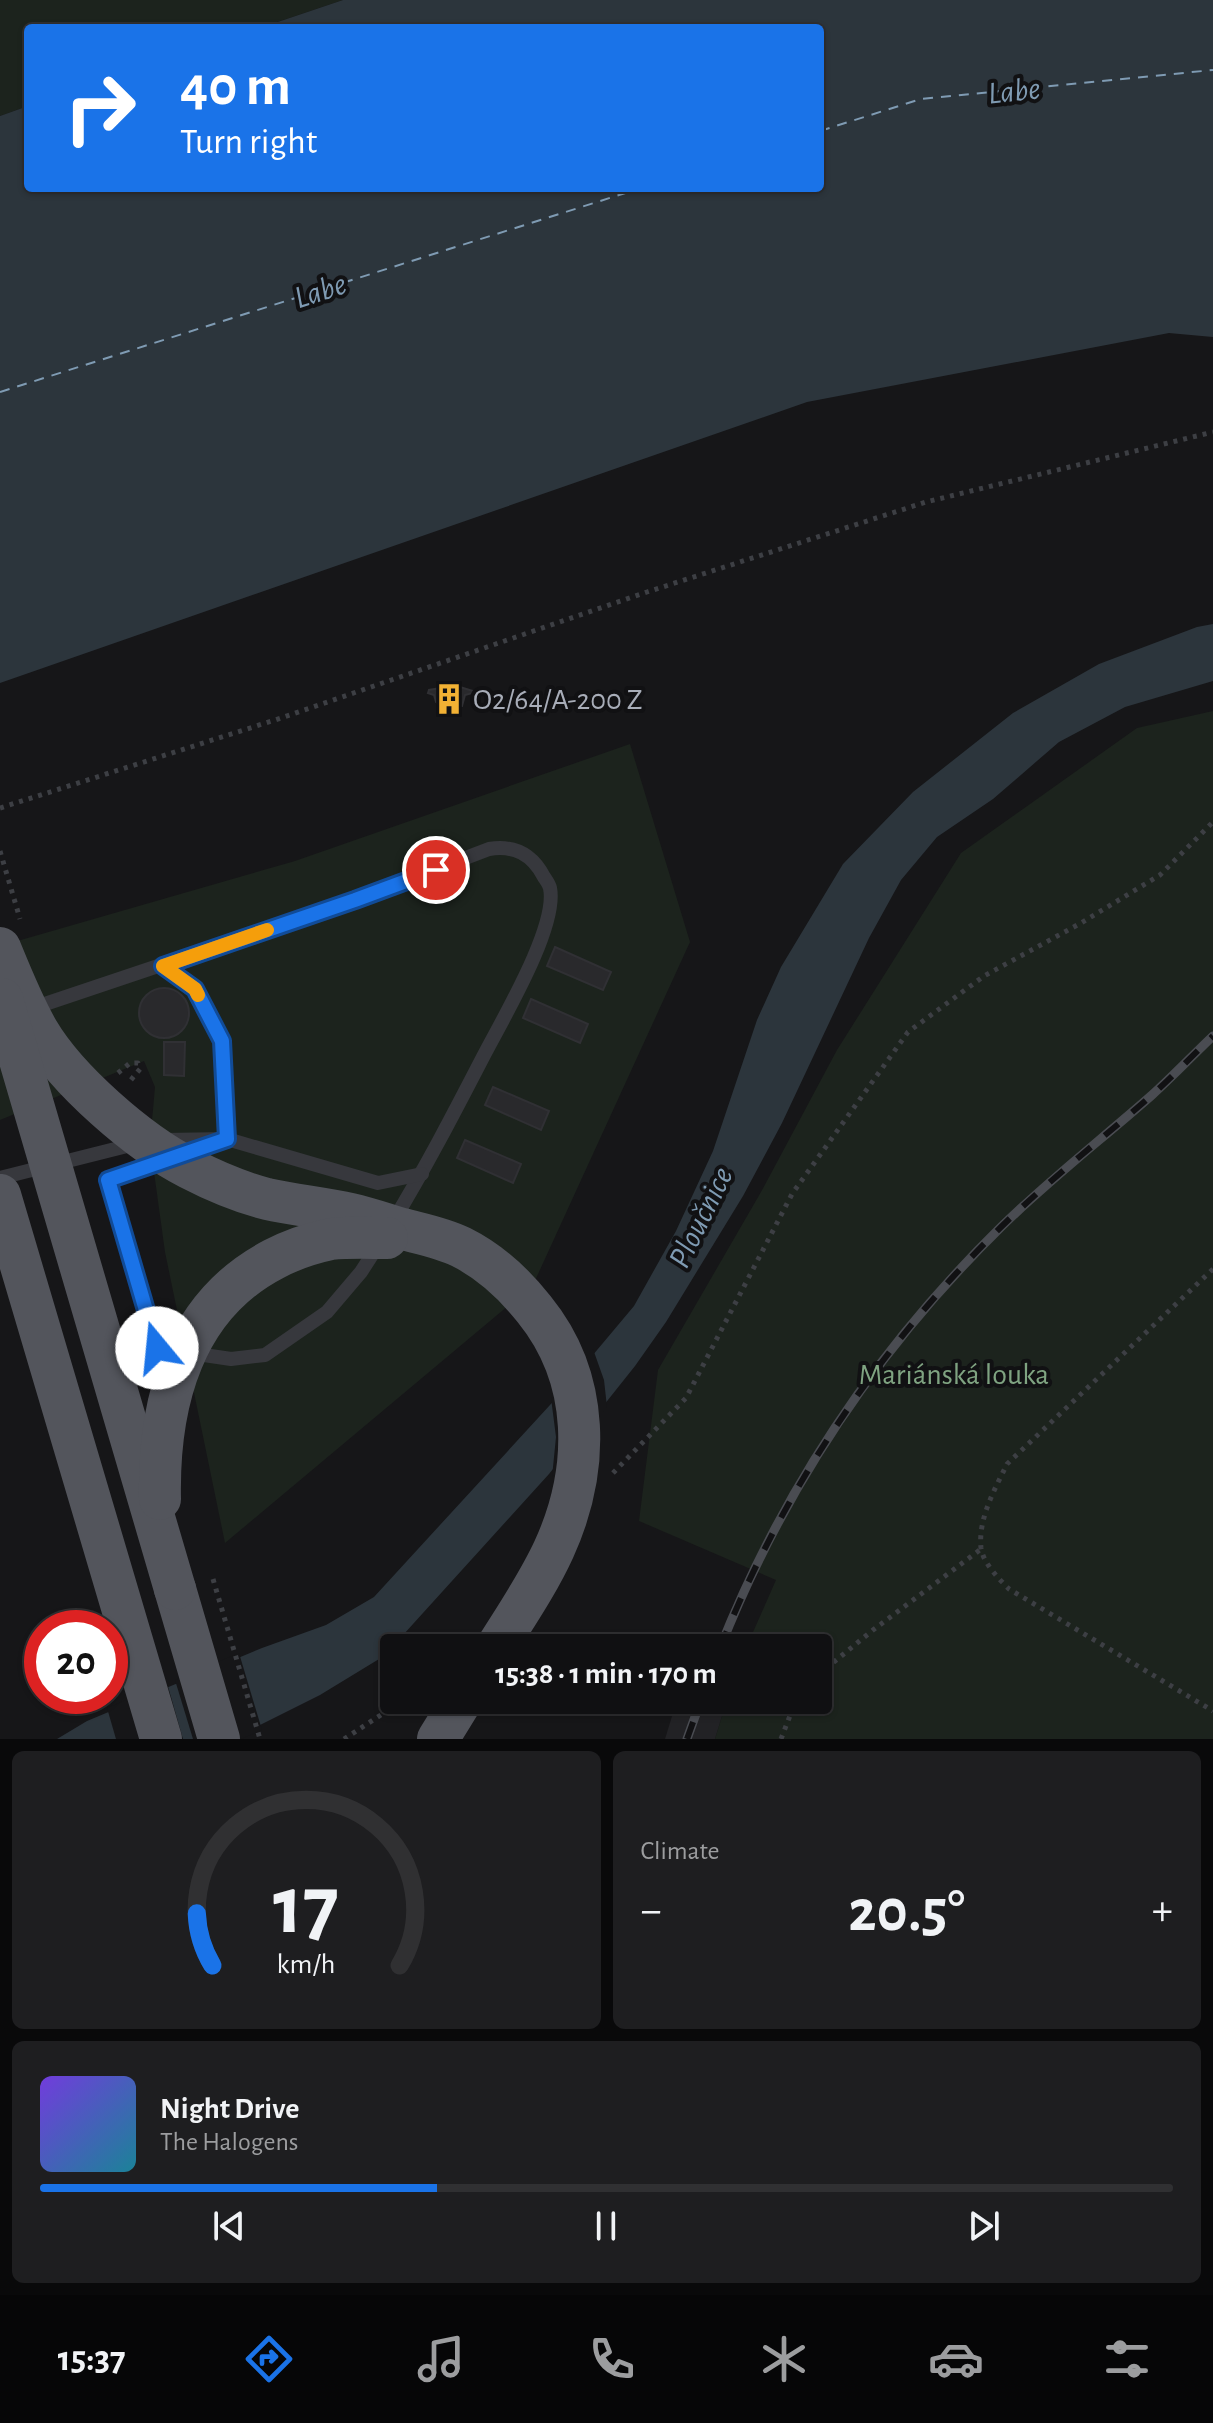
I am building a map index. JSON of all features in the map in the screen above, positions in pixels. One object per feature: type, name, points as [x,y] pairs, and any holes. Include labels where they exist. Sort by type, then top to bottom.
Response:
[{"type":"main road","points":[[0,948],[38,1032],[88,1091],[138,1136],[222,1185],[268,1199],[349,1214],[461,1247],[508,1280],[549,1327],[563,1355],[574,1391],[581,1433],[578,1469],[570,1507],[555,1547],[537,1584],[505,1634]]},
{"type":"main road","points":[[0,992],[219,1739]]},
{"type":"main road","points":[[0,1195],[161,1739]]},
{"type":"main road","points":[[175,1589],[165,1552],[160,1515],[162,1440],[173,1382],[188,1345],[203,1321],[231,1287],[259,1267],[289,1252],[332,1239],[432,1237]]},
{"type":"main road","points":[[438,1739],[453,1714]]},
{"type":"lane","points":[[0,1019],[355,900],[489,849],[504,847],[525,853],[539,867],[550,887],[548,909],[542,936],[526,974],[422,1174],[361,1272],[327,1312],[265,1355],[231,1359],[157,1348],[108,1180],[227,1139]]},
{"type":"lane","points":[[163,966],[195,989],[222,1041],[227,1139]]},
{"type":"lane","points":[[0,1178],[151,1140],[227,1139],[378,1183],[422,1174]]},
{"type":"path","points":[[0,808],[275,720],[647,592],[926,502],[1213,432]]},
{"type":"path","points":[[686,1398],[792,1194],[908,1032],[984,976],[1160,875],[1213,822]]},
{"type":"path","points":[[114,1076],[130,1063],[140,1065],[139,1072],[121,1091]]},
{"type":"path","points":[[1213,1269],[1007,1464],[987,1505],[981,1549],[994,1573],[1009,1589],[1213,1711]]},
{"type":"path","points":[[832,1664],[981,1549]]},
{"type":"path","points":[[344,1739],[382,1714]]},
{"type":"path","points":[[781,1739],[791,1714]]},
{"type":"shaded area","points":[[673,1714],[723,1714],[715,1739],[665,1739]]},
{"type":"green space","points":[[0,0],[343,0],[272,24],[24,24],[24,107],[0,116]]},
{"type":"green space","name":"Mariánská louka","points":[[1213,711],[1213,1739],[715,1739],[723,1714],[832,1714],[832,1634],[752,1634],[776,1580],[639,1521],[658,1370],[761,1192],[837,1050],[961,853],[1137,728]]},
{"type":"green space","points":[[630,744],[690,942],[533,1285],[225,1543],[165,1252],[150,1143],[155,1087],[144,1061],[0,1120],[0,946],[295,861]]},
{"type":"water","name":"Labe","points":[[343,0],[1213,0],[1213,337],[1169,333],[807,402],[0,683],[0,116],[24,107],[24,192],[824,192],[824,24],[272,24]]},
{"type":"water","name":"Ploučnice","points":[[1213,624],[1213,681],[1125,707],[1059,742],[993,799],[937,837],[901,880],[869,938],[782,1123],[743,1196],[666,1322],[549,1474],[404,1634],[380,1634],[380,1658],[320,1695],[232,1739],[57,1739],[104,1714],[128,1714],[128,1704],[326,1625],[374,1597],[561,1393],[634,1306],[676,1231],[713,1151],[757,1020],[781,967],[843,864],[913,792],[1013,713],[1099,664],[1197,627]]},
{"type":"pier","points":[[593,1349],[604,1380],[607,1407],[552,1477],[556,1437],[551,1398]]},
{"type":"pier","points":[[239,1653],[262,1730],[241,1739],[193,1739],[175,1680]]},
{"type":"pier","points":[[167,1683],[183,1739],[116,1739],[109,1714],[128,1714],[128,1699]]},
{"type":"building","name":"O2/64/A-200 Z","points":[[447,687],[476,692],[465,695],[462,706],[440,705],[434,695],[428,693],[429,690]]},
{"type":"building","points":[[555,947],[611,972],[603,990],[547,966]]},
{"type":"building","points":[[164,988],[182,995],[189,1013],[182,1031],[164,1038],[146,1031],[139,1013],[146,995]]},
{"type":"building","points":[[531,999],[588,1024],[580,1043],[523,1018]]},
{"type":"building","points":[[164,1042],[185,1042],[184,1076],[164,1075]]},
{"type":"building","points":[[493,1087],[549,1111],[541,1130],[485,1105]]},
{"type":"building","points":[[465,1140],[521,1164],[513,1183],[457,1158]]},
{"type":"ferry route","points":[[824,130],[921,99],[1213,70]]},
{"type":"ferry route","points":[[0,392],[628,192]]},
{"type":"railway","points":[[726,1634],[773,1532],[804,1477],[838,1423],[914,1321],[1001,1227],[1152,1095],[1213,1036]]},
{"type":"railway","points":[[687,1739],[696,1714]]},
{"type":"slow traffic","points":[[198,995],[195,989],[163,966],[267,930]]},
{"type":"place","name":"O2/64/A-200 Z","points":[[449,699]]},
{"type":"route","points":[[157,1348],[108,1180],[227,1139],[222,1041],[195,989],[163,966],[436,870]]}]
